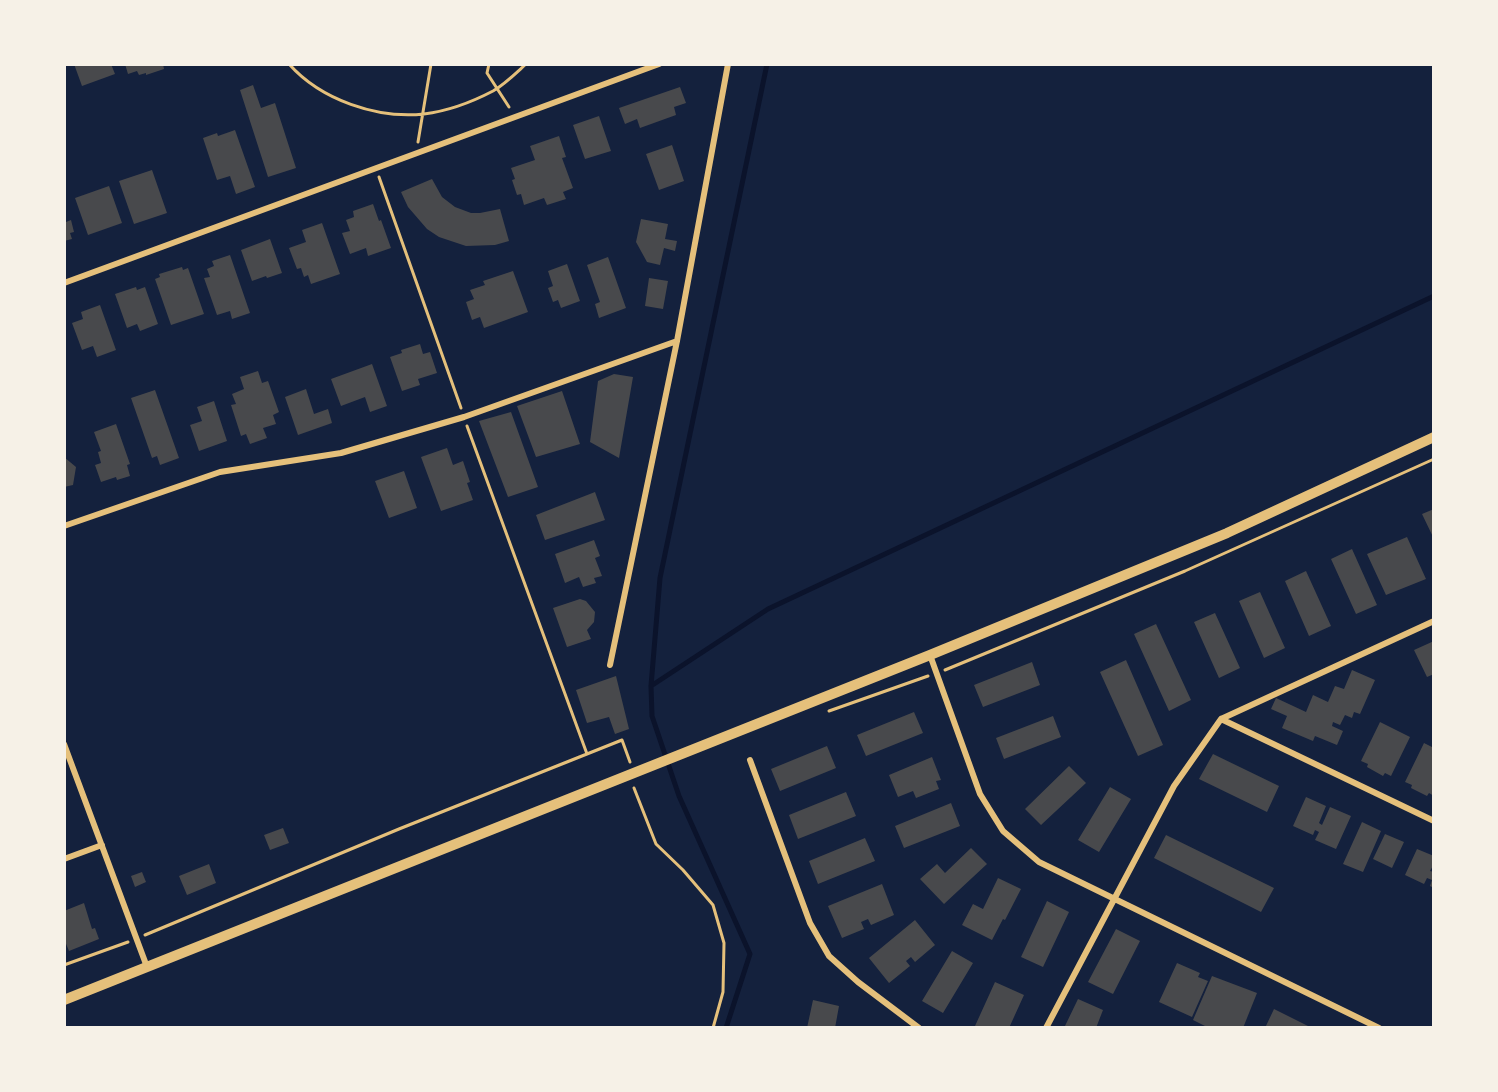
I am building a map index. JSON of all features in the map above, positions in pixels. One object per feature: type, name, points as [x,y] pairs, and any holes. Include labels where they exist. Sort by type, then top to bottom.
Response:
[{"type":"main road","points":[[64,1000],[638,775],[692,750],[930,656],[1227,532],[1434,438]]},
{"type":"street","points":[[64,283],[377,170],[515,116],[659,64]]},
{"type":"street","points":[[610,665],[677,341],[728,64]]},
{"type":"street","points":[[64,526],[220,472],[341,453],[464,417],[677,341]]},
{"type":"street","points":[[1046,1028],[1113,897],[1174,786],[1221,719],[1434,621]]},
{"type":"street","points":[[930,656],[980,794],[1003,831],[1039,862],[1378,1028]]},
{"type":"street","points":[[1221,719],[1434,821]]},
{"type":"street","points":[[64,744],[147,967]]},
{"type":"street","points":[[750,760],[810,923],[829,956],[858,982],[919,1028]]},
{"type":"street","points":[[64,859],[102,845]]},
{"type":"path","points":[[290,64],[323,92],[355,106],[389,114],[424,114],[461,106],[496,89],[526,64]]},
{"type":"path","points":[[415,156],[431,64]]},
{"type":"path","points":[[489,64],[487,73],[515,116]]},
{"type":"path","points":[[377,170],[587,754]]},
{"type":"path","points":[[829,711],[937,673],[1185,571],[1434,459]]},
{"type":"path","points":[[64,965],[137,938],[399,829],[622,740],[638,775],[633,784],[656,844],[683,870],[713,905],[724,943],[723,992],[713,1028]]},
{"type":"building","points":[[74,64],[111,64],[115,74],[82,86]]},
{"type":"building","points":[[125,64],[163,64],[164,69],[146,75],[146,73],[139,75],[137,71],[128,74]]},
{"type":"building","points":[[253,85],[261,108],[275,103],[296,168],[268,177],[240,90]]},
{"type":"building","points":[[680,87],[686,103],[674,107],[676,115],[640,128],[637,119],[625,124],[619,108]]},
{"type":"building","points":[[599,116],[611,151],[585,159],[573,125]]},
{"type":"building","points":[[235,130],[255,187],[236,194],[230,176],[217,180],[203,138]]},
{"type":"building","points":[[559,136],[566,157],[562,158],[573,188],[563,192],[566,199],[547,205],[544,198],[524,205],[521,194],[517,195],[511,168],[535,160],[530,146]]},
{"type":"building","points":[[672,145],[684,181],[659,190],[646,154]]},
{"type":"building","points":[[152,170],[167,213],[134,224],[119,181]]},
{"type":"building","points":[[432,179],[442,197],[455,207],[471,213],[500,209],[509,241],[495,245],[466,246],[439,237],[427,229],[408,207],[401,192]]},
{"type":"building","points":[[109,186],[122,223],[88,235],[75,198]]},
{"type":"building","points":[[373,204],[391,248],[368,256],[366,248],[350,254],[342,233],[350,231],[346,220],[354,217],[353,211]]},
{"type":"building","points":[[64,218],[66,222],[71,220],[74,232],[70,233],[72,239],[64,241]]},
{"type":"building","points":[[641,219],[668,224],[665,239],[677,241],[675,251],[664,248],[660,265],[647,262],[636,242]]},
{"type":"building","points":[[322,223],[340,274],[311,284],[308,275],[304,277],[301,268],[297,269],[289,248],[306,242],[302,230]]},
{"type":"building","points":[[270,239],[282,273],[252,281],[241,250]]},
{"type":"building","points":[[230,255],[250,313],[232,319],[230,311],[217,315],[204,278],[210,277],[207,269],[214,266],[212,261]]},
{"type":"building","points":[[608,257],[626,308],[599,318],[595,304],[600,302],[587,265]]},
{"type":"building","points":[[567,264],[580,301],[561,308],[558,300],[553,302],[548,288],[553,286],[548,271]]},
{"type":"building","points":[[182,267],[183,270],[188,268],[204,314],[171,325],[155,279],[160,277],[159,274]]},
{"type":"building","points":[[513,271],[528,312],[484,328],[480,317],[472,320],[466,302],[474,299],[470,290],[485,285],[483,281]]},
{"type":"building","points":[[649,278],[668,281],[663,309],[645,306]]},
{"type":"building","points":[[136,287],[137,290],[145,287],[158,324],[140,331],[137,324],[127,328],[115,294]]},
{"type":"building","points":[[100,305],[116,350],[97,357],[93,346],[82,350],[72,323],[83,319],[81,312]]},
{"type":"building","points":[[420,344],[423,354],[430,352],[437,373],[418,379],[420,385],[402,391],[390,357],[402,353],[401,350]]},
{"type":"building","points":[[372,364],[387,406],[370,412],[365,397],[341,406],[331,379]]},
{"type":"building","points":[[258,371],[262,383],[268,381],[279,412],[273,415],[276,424],[263,428],[267,438],[250,444],[246,434],[241,436],[231,405],[236,404],[232,394],[244,389],[240,377]]},
{"type":"building","points":[[614,374],[633,377],[619,458],[590,442],[598,381]]},
{"type":"building","points":[[306,389],[314,414],[328,409],[332,423],[298,435],[285,397]]},
{"type":"building","points":[[155,390],[179,458],[160,465],[157,456],[152,458],[131,398]]},
{"type":"building","points":[[562,391],[580,444],[536,457],[517,406]]},
{"type":"building","points":[[214,401],[227,441],[199,451],[190,425],[202,421],[197,407]]},
{"type":"building","points":[[511,412],[538,487],[508,497],[479,421]]},
{"type":"building","points":[[116,424],[130,464],[127,465],[130,476],[117,480],[116,477],[101,482],[95,465],[101,463],[98,452],[101,451],[94,432]]},
{"type":"building","points":[[447,448],[453,465],[463,461],[473,500],[441,511],[421,457]]},
{"type":"building","points":[[64,457],[76,467],[73,485],[64,487]]},
{"type":"building","points":[[404,471],[417,508],[389,518],[375,481]]},
{"type":"building","points":[[595,492],[605,520],[545,540],[536,515]]},
{"type":"building","points":[[1434,509],[1434,539],[1422,514]]},
{"type":"building","points":[[1407,537],[1426,579],[1386,595],[1367,554]]},
{"type":"building","points":[[594,540],[600,556],[595,558],[602,576],[594,578],[596,583],[583,587],[579,577],[565,583],[555,554]]},
{"type":"building","points":[[1352,549],[1377,605],[1356,614],[1331,559]]},
{"type":"building","points":[[1306,571],[1331,626],[1309,636],[1285,581]]},
{"type":"building","points":[[1260,592],[1285,648],[1264,658],[1239,601]]},
{"type":"building","points":[[580,599],[586,601],[595,612],[594,622],[587,630],[591,639],[567,647],[553,608]]},
{"type":"building","points":[[1215,613],[1240,668],[1219,678],[1194,622]]},
{"type":"building","points":[[1156,624],[1191,700],[1169,711],[1134,634]]},
{"type":"building","points":[[1434,641],[1434,674],[1427,677],[1414,650]]},
{"type":"building","points":[[1126,660],[1163,745],[1138,756],[1100,672]]},
{"type":"building","points":[[1032,662],[1040,685],[983,707],[974,685]]},
{"type":"building","points":[[1352,670],[1375,680],[1360,714],[1354,712],[1352,718],[1345,715],[1340,725],[1333,722],[1332,726],[1343,731],[1337,745],[1315,736],[1313,741],[1282,728],[1287,716],[1271,709],[1276,698],[1306,712],[1313,695],[1328,702],[1335,686],[1344,689]]},
{"type":"building","points":[[616,676],[629,729],[615,734],[609,717],[587,723],[576,690]]},
{"type":"building","points":[[914,712],[923,733],[866,756],[857,735]]},
{"type":"building","points":[[1053,716],[1061,737],[1004,759],[996,738]]},
{"type":"building","points":[[1380,722],[1410,737],[1391,776],[1385,773],[1383,776],[1361,761]]},
{"type":"building","points":[[1424,743],[1434,748],[1434,796],[1429,793],[1427,796],[1411,788],[1412,785],[1405,782]]},
{"type":"building","points":[[827,746],[836,768],[780,791],[771,769]]},
{"type":"building","points":[[1213,754],[1279,786],[1267,812],[1199,779]]},
{"type":"building","points":[[932,757],[941,780],[936,781],[939,789],[916,798],[913,791],[898,797],[889,775]]},
{"type":"building","points":[[1069,766],[1086,783],[1041,825],[1025,809]]},
{"type":"building","points":[[1110,787],[1131,799],[1099,852],[1078,840]]},
{"type":"building","points":[[846,792],[856,816],[798,839],[789,815]]},
{"type":"building","points":[[1306,797],[1326,806],[1319,823],[1322,825],[1330,807],[1351,816],[1336,849],[1315,840],[1319,832],[1315,830],[1313,835],[1293,826]]},
{"type":"building","points":[[951,803],[960,826],[904,848],[895,826]]},
{"type":"building","points":[[1362,822],[1381,831],[1363,872],[1343,864]]},
{"type":"building","points":[[283,828],[289,843],[270,850],[264,835]]},
{"type":"building","points":[[1385,834],[1404,842],[1392,868],[1373,859]]},
{"type":"building","points":[[1166,835],[1274,888],[1261,912],[1154,858]]},
{"type":"building","points":[[865,838],[875,861],[818,884],[809,861]]},
{"type":"building","points":[[971,848],[987,864],[944,904],[920,879],[937,864],[945,873]]},
{"type":"building","points":[[1417,849],[1434,856],[1434,864],[1430,871],[1434,872],[1434,888],[1430,886],[1432,880],[1427,878],[1424,884],[1405,875]]},
{"type":"building","points":[[209,864],[216,883],[187,895],[179,876]]},
{"type":"building","points":[[142,872],[146,882],[135,887],[131,876]]},
{"type":"building","points":[[998,878],[1021,889],[992,940],[962,925],[973,904],[983,909]]},
{"type":"building","points":[[882,884],[894,915],[871,925],[868,919],[861,922],[864,929],[842,938],[828,906]]},
{"type":"building","points":[[1047,901],[1069,912],[1043,967],[1021,957]]},
{"type":"building","points":[[84,903],[92,929],[95,928],[99,939],[69,951],[64,939],[64,911]]},
{"type":"building","points":[[915,920],[935,945],[915,962],[911,957],[906,961],[910,966],[889,983],[869,958]]},
{"type":"building","points":[[1116,929],[1140,941],[1113,994],[1088,982]]},
{"type":"building","points":[[952,951],[973,963],[943,1013],[922,1001]]},
{"type":"building","points":[[1177,963],[1200,973],[1198,977],[1208,981],[1192,1017],[1159,1002]]},
{"type":"building","points":[[1212,976],[1257,993],[1243,1028],[1209,1028],[1193,1020]]},
{"type":"building","points":[[995,982],[1024,995],[1009,1028],[979,1028],[975,1026]]},
{"type":"building","points":[[1078,999],[1103,1010],[1096,1028],[1064,1028]]},
{"type":"building","points":[[813,1000],[839,1006],[835,1028],[807,1028]]},
{"type":"building","points":[[1274,1009],[1312,1028],[1265,1028]]},
{"type":"waterway","points":[[726,1028],[750,954],[679,796],[652,716],[651,686],[660,578],[767,64]]},
{"type":"waterway","points":[[651,686],[768,609],[1434,296]]}]
